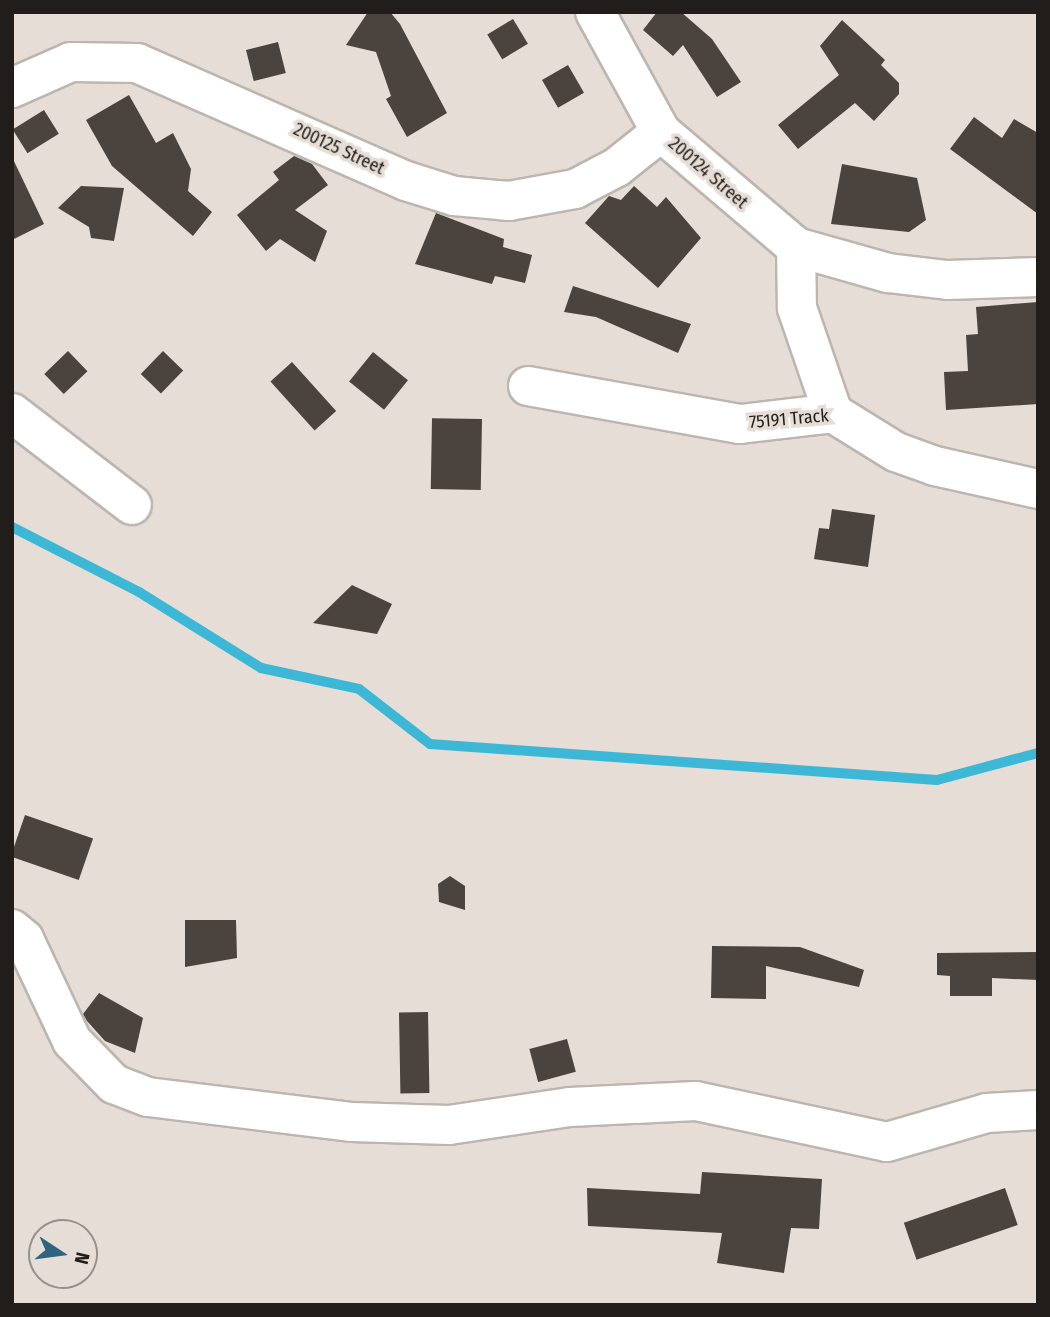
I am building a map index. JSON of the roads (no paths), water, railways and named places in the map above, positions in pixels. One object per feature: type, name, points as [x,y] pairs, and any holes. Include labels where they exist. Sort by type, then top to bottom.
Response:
[{"type":"street","name":"200124 Street","points":[[594,12],[661,132],[796,247]]},
{"type":"street","name":"200125 Street","points":[[12,88],[71,62],[136,63],[407,181],[454,196],[509,201],[575,188],[617,167],[661,132]]},
{"type":"street","points":[[833,413],[797,308],[796,247],[888,273],[948,280],[1038,277]]},
{"type":"street","name":"75191 Track","points":[[527,386],[740,424],[833,413],[896,452],[935,466],[1038,489]]},
{"type":"street","points":[[12,413],[132,505]]},
{"type":"street","points":[[12,929],[24,939],[72,1041],[114,1084],[148,1097],[352,1122],[449,1125],[570,1107],[695,1101],[887,1142],[987,1113],[1038,1110]]},
{"type":"waterway","points":[[12,527],[139,592],[261,668],[359,689],[430,744],[937,780],[1038,753]]}]
